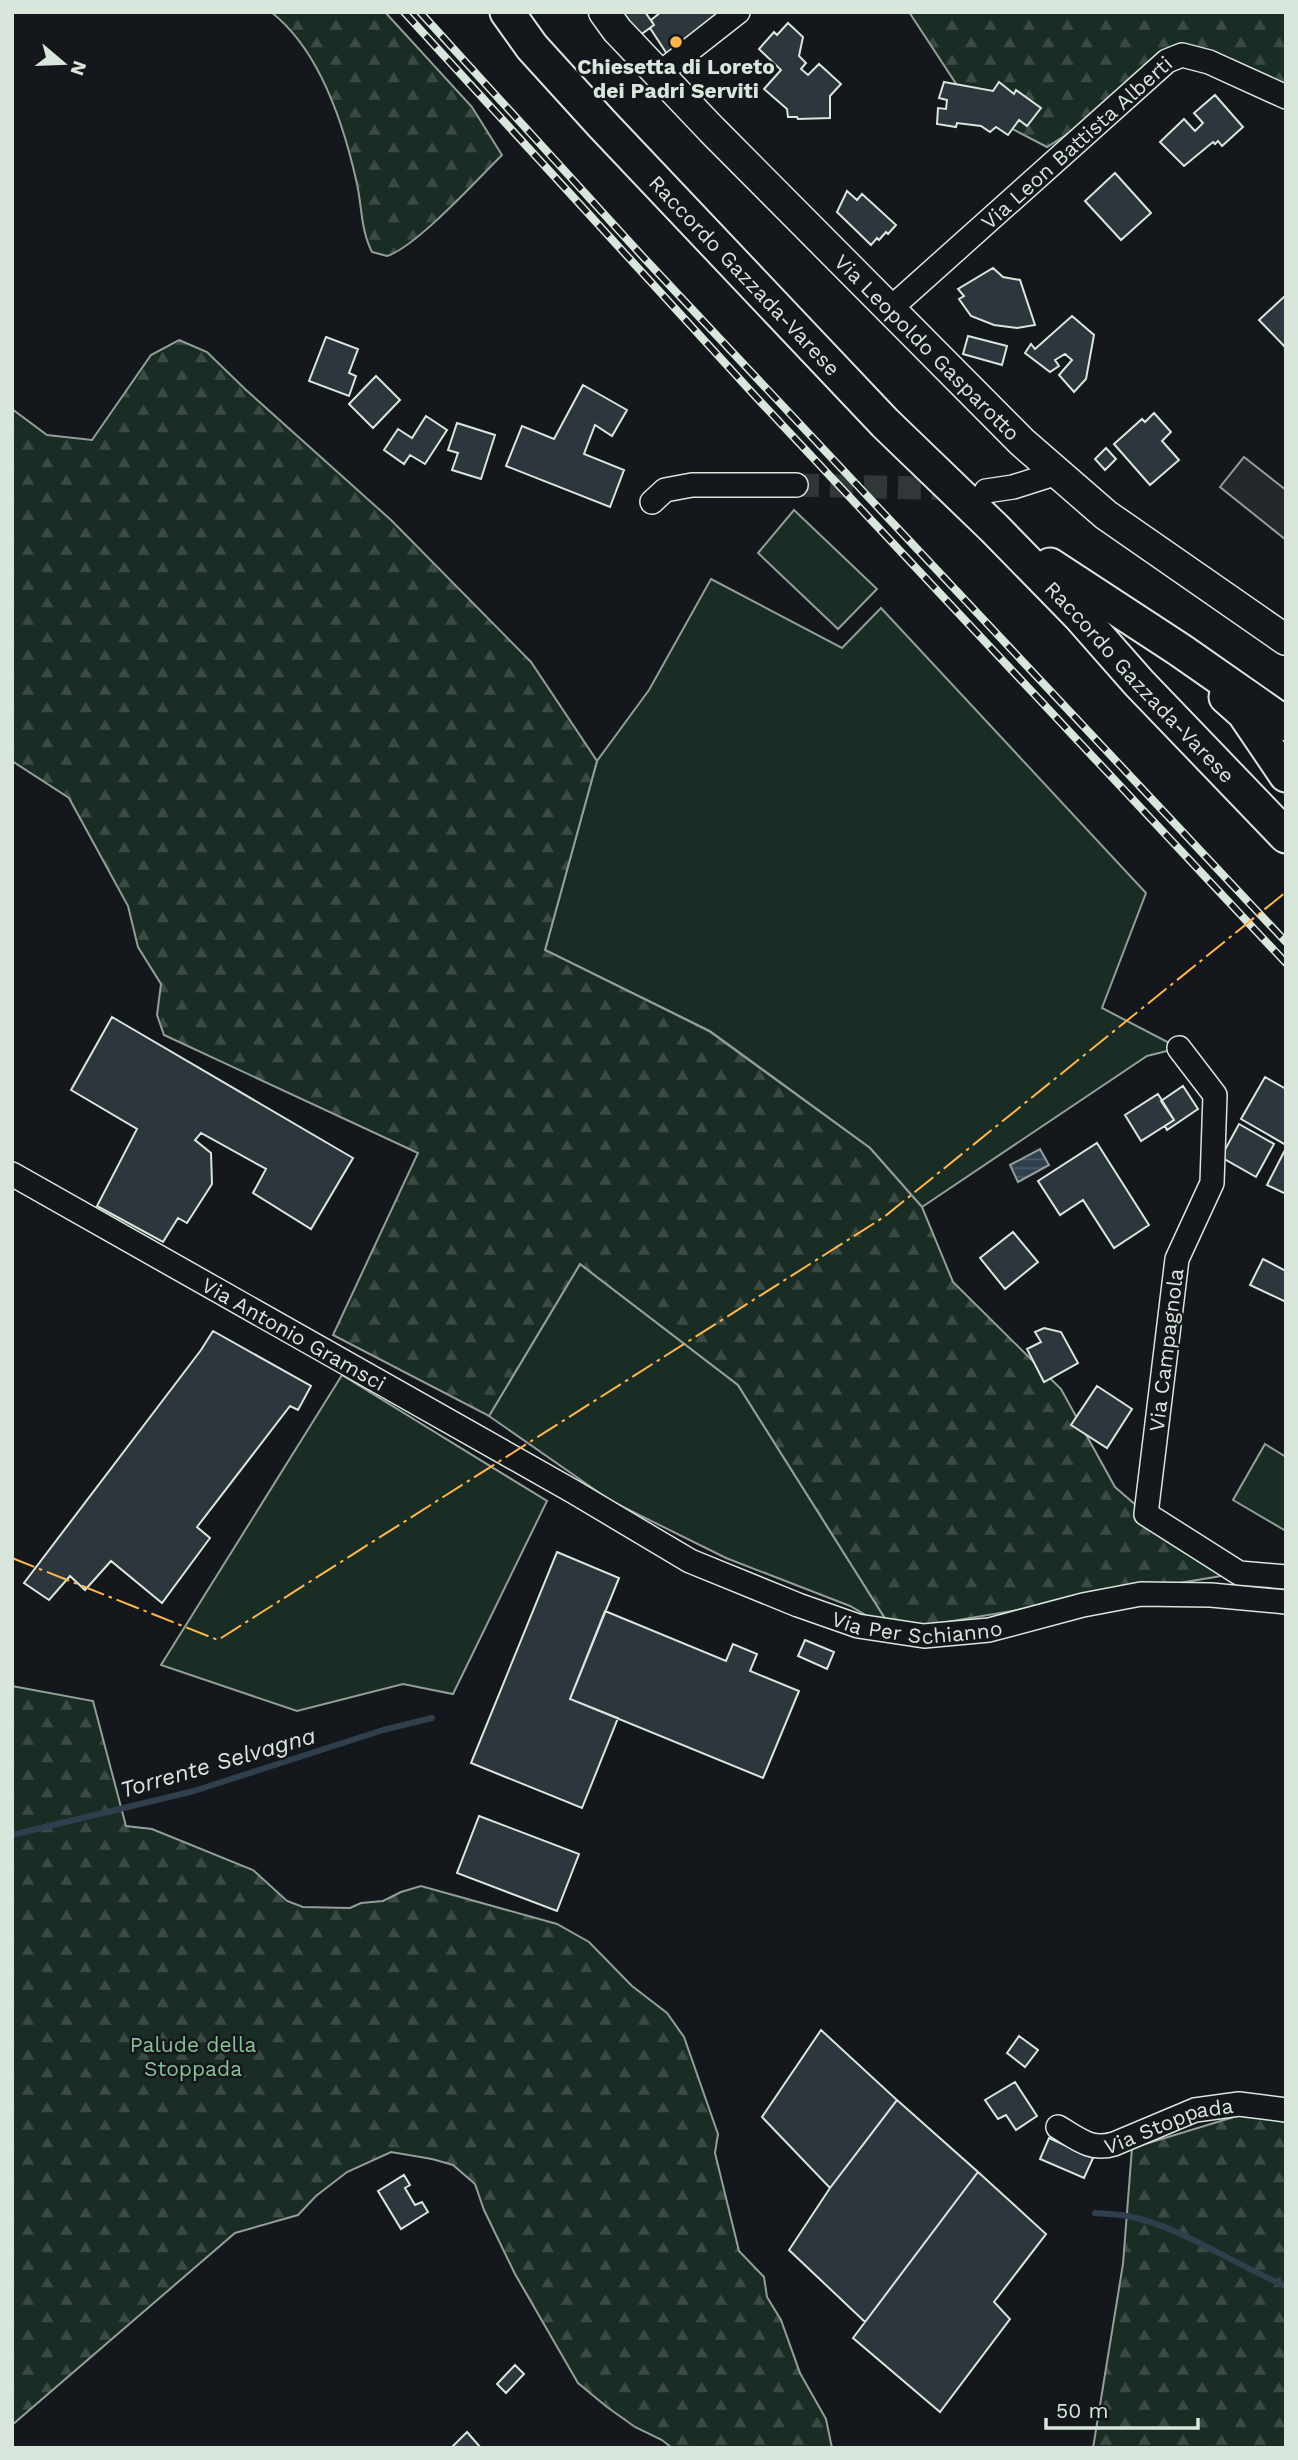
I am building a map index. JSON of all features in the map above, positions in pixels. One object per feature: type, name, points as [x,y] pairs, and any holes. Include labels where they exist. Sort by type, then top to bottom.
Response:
[{"type":"highway","name":"Raccordo Gazzada-Varese","points":[[507,12],[533,47],[602,124],[886,423],[994,528],[1080,617],[1139,683],[1286,836]]},
{"type":"highway","name":"Raccordo Gazzada-Varese","points":[[994,528],[1180,650],[1286,724]]},
{"type":"highway","points":[[1068,578],[1231,701],[1244,713],[1286,775]]},
{"type":"highway","points":[[1080,617],[1141,665],[1286,794]]},
{"type":"main road","name":"Via Leopoldo Gasparotto","points":[[604,12],[617,30],[659,74],[1022,442],[1106,514],[1286,640]]},
{"type":"street","points":[[659,74],[738,12]]},
{"type":"street","name":"Via Leon Battista Alberti","points":[[891,309],[1167,61],[1182,55],[1209,62],[1286,97]]},
{"type":"street","points":[[986,491],[1013,487],[1057,472]]},
{"type":"street","points":[[652,502],[665,490],[692,485],[796,485]]},
{"type":"street","name":"Via Campagnola","points":[[1179,1048],[1215,1096],[1212,1182],[1177,1259],[1146,1514],[1239,1573],[1286,1577]]},
{"type":"street","name":"Via Antonio Gramsci","points":[[12,1174],[574,1492]]},
{"type":"street","name":"Via Per Schianno","points":[[574,1492],[690,1562],[858,1626],[924,1636],[989,1630],[1083,1605],[1141,1594],[1211,1595],[1286,1602]]},
{"type":"street","name":"Via Stoppada","points":[[1058,2127],[1088,2146],[1101,2148],[1195,2110],[1239,2104],[1286,2110]]},
{"type":"green space","points":[[271,12],[385,12],[472,107],[502,155],[414,240],[387,256],[372,252],[364,227],[352,161],[328,90],[303,47]]},
{"type":"green space","points":[[909,12],[1286,12],[1286,89],[1210,59],[1174,66],[1047,147],[972,108]]},
{"type":"green space","points":[[179,340],[207,352],[391,520],[531,662],[597,761],[545,950],[709,1031],[870,1148],[922,1207],[953,1282],[1061,1389],[1115,1487],[1182,1545],[1239,1573],[893,1631],[738,1385],[580,1264],[489,1416],[333,1335],[418,1153],[164,1035],[157,1015],[161,984],[138,947],[128,906],[69,798],[12,761],[12,409],[47,435],[92,440],[151,355]]},
{"type":"green space","points":[[794,510],[877,589],[838,629],[758,553]]},
{"type":"green space","points":[[711,579],[842,648],[881,608],[1146,893],[1102,1008],[1179,1048],[1147,1056],[922,1207],[870,1148],[710,1031],[545,950],[597,761],[649,690]]},
{"type":"green space","points":[[580,1264],[738,1385],[893,1631],[850,1606],[726,1558],[611,1501],[489,1416]]},
{"type":"green space","points":[[342,1375],[547,1501],[453,1694],[403,1684],[297,1711],[161,1665]]},
{"type":"green space","points":[[1265,1444],[1286,1457],[1286,1531],[1233,1500]]},
{"type":"green space","name":"Palude della Stoppada","points":[[12,1686],[93,1701],[126,1826],[152,1829],[253,1870],[287,1901],[303,1907],[350,1908],[361,1903],[383,1901],[421,1886],[557,1924],[589,1942],[632,1986],[667,2013],[684,2037],[718,2134],[715,2153],[739,2251],[764,2277],[767,2297],[781,2320],[800,2373],[826,2419],[832,2448],[672,2448],[635,2427],[578,2383],[515,2274],[484,2210],[475,2184],[453,2165],[391,2152],[347,2172],[316,2196],[298,2215],[235,2233],[12,2425]]},
{"type":"green space","points":[[1286,2103],[1286,2448],[1093,2448],[1123,2264],[1132,2148]]},
{"type":"shaded area","points":[[1244,457],[1286,490],[1286,540],[1220,487]]},
{"type":"water","points":[[1040,1149],[1049,1165],[1018,1182],[1010,1165]]},
{"type":"building","points":[[617,12],[645,12],[654,25],[636,38]]},
{"type":"building","name":"Chiesetta di Loreto dei Padri Serviti","points":[[661,12],[714,12],[721,22],[669,57],[650,28],[654,25],[651,20]]},
{"type":"building","points":[[788,23],[803,37],[799,56],[806,63],[801,69],[808,75],[819,64],[841,84],[830,96],[830,118],[788,117],[787,109],[764,89],[781,70],[759,49],[774,32],[777,35]]},
{"type":"building","points":[[944,82],[993,91],[999,82],[1014,94],[1016,90],[1041,108],[1027,126],[1019,120],[1008,135],[996,127],[990,132],[981,126],[957,123],[956,127],[937,124],[938,108],[946,109],[947,100],[939,98]]},
{"type":"building","points":[[1215,95],[1243,127],[1222,146],[1218,141],[1215,144],[1213,142],[1184,166],[1160,142],[1184,119],[1195,131],[1203,123],[1194,113]]},
{"type":"building","points":[[1115,173],[1151,213],[1121,240],[1085,201]]},
{"type":"building","points":[[847,191],[857,200],[862,194],[896,225],[871,245],[837,212]]},
{"type":"building","points":[[993,268],[1003,277],[1020,280],[1035,325],[1017,328],[994,325],[971,316],[959,299],[964,296],[958,289]]},
{"type":"building","points":[[1286,295],[1286,348],[1259,320]]},
{"type":"building","points":[[1072,316],[1094,335],[1086,379],[1074,392],[1059,375],[1072,360],[1065,354],[1055,360],[1059,366],[1050,372],[1025,353],[1031,344],[1035,349]]},
{"type":"building","points":[[968,336],[1007,346],[1002,365],[963,354]]},
{"type":"building","points":[[326,337],[358,349],[349,373],[356,376],[349,396],[309,381]]},
{"type":"building","points":[[376,376],[400,400],[373,428],[349,404]]},
{"type":"building","points":[[583,385],[627,410],[612,436],[595,425],[584,454],[624,470],[610,507],[506,466],[522,426],[554,439]]},
{"type":"building","points":[[1154,413],[1171,432],[1162,441],[1179,460],[1150,485],[1114,444],[1142,419],[1145,422]]},
{"type":"building","points":[[426,416],[447,430],[425,464],[410,455],[404,464],[384,450],[398,429],[412,438]]},
{"type":"building","points":[[457,423],[495,435],[481,479],[452,470],[458,453],[448,450]]},
{"type":"building","points":[[1106,448],[1116,459],[1105,470],[1095,459]]},
{"type":"building","points":[[112,1017],[353,1158],[311,1229],[253,1193],[266,1169],[201,1133],[195,1140],[211,1153],[212,1184],[187,1223],[178,1218],[163,1242],[97,1206],[137,1129],[71,1090]]},
{"type":"building","points":[[1265,1077],[1286,1089],[1286,1145],[1241,1119]]},
{"type":"building","points":[[1183,1086],[1198,1109],[1167,1130],[1165,1126],[1174,1120],[1161,1101]]},
{"type":"building","points":[[1158,1094],[1174,1120],[1141,1141],[1125,1115]]},
{"type":"building","points":[[1239,1124],[1274,1144],[1256,1177],[1221,1157]]},
{"type":"building","points":[[1097,1143],[1149,1225],[1114,1248],[1083,1200],[1060,1215],[1038,1181]]},
{"type":"building","points":[[1286,1148],[1286,1194],[1267,1185]]},
{"type":"building","points":[[1013,1232],[1038,1262],[1005,1289],[980,1258]]},
{"type":"building","points":[[1263,1259],[1286,1271],[1286,1302],[1250,1285]]},
{"type":"building","points":[[1044,1328],[1061,1332],[1078,1363],[1044,1382],[1027,1349],[1041,1342],[1035,1332]]},
{"type":"building","points":[[213,1331],[311,1386],[298,1410],[290,1406],[197,1527],[210,1538],[162,1603],[111,1561],[85,1590],[70,1576],[49,1600],[24,1583]]},
{"type":"building","points":[[1097,1386],[1132,1409],[1107,1448],[1071,1425]]},
{"type":"building","points":[[557,1552],[619,1578],[570,1699],[618,1718],[582,1808],[471,1763]]},
{"type":"building","points":[[605,1611],[726,1661],[733,1644],[757,1654],[750,1671],[799,1691],[763,1778],[570,1699]]},
{"type":"building","points":[[805,1640],[834,1652],[827,1669],[798,1656]]},
{"type":"building","points":[[479,1816],[579,1854],[557,1911],[457,1873]]},
{"type":"building","points":[[821,2030],[897,2100],[830,2188],[762,2117]]},
{"type":"building","points":[[1019,2036],[1038,2050],[1025,2067],[1007,2053]]},
{"type":"building","points":[[1015,2082],[1037,2116],[1016,2130],[1006,2115],[998,2119],[985,2100]]},
{"type":"building","points":[[897,2100],[978,2172],[865,2322],[789,2250],[830,2188]]},
{"type":"building","points":[[1049,2138],[1093,2158],[1084,2178],[1040,2159]]},
{"type":"building","points":[[978,2172],[1046,2234],[994,2302],[1010,2319],[940,2412],[853,2338]]},
{"type":"building","points":[[404,2175],[410,2185],[405,2188],[415,2205],[422,2202],[428,2212],[401,2229],[378,2191]]},
{"type":"building","points":[[515,2365],[524,2374],[506,2393],[497,2384]]},
{"type":"building","points":[[467,2432],[481,2448],[451,2448]]},
{"type":"waterway","name":"Torrente Selvagna","points":[[12,1835],[194,1791],[383,1730],[432,1718]]},
{"type":"waterway","name":"Torrente Selvagna","points":[[1095,2213],[1127,2216],[1166,2228],[1286,2286]]},
{"type":"tunnel","points":[[796,485],[957,489]]},
{"type":"railway","points":[[404,12],[756,397],[1286,963]]},
{"type":"railway","points":[[420,12],[644,258],[1286,942]]},
{"type":"power","points":[[12,1558],[218,1640],[884,1217],[1286,892]]},
{"type":"place","name":"Chiesetta di Loreto dei Padri Serviti","points":[[676,42]]}]
